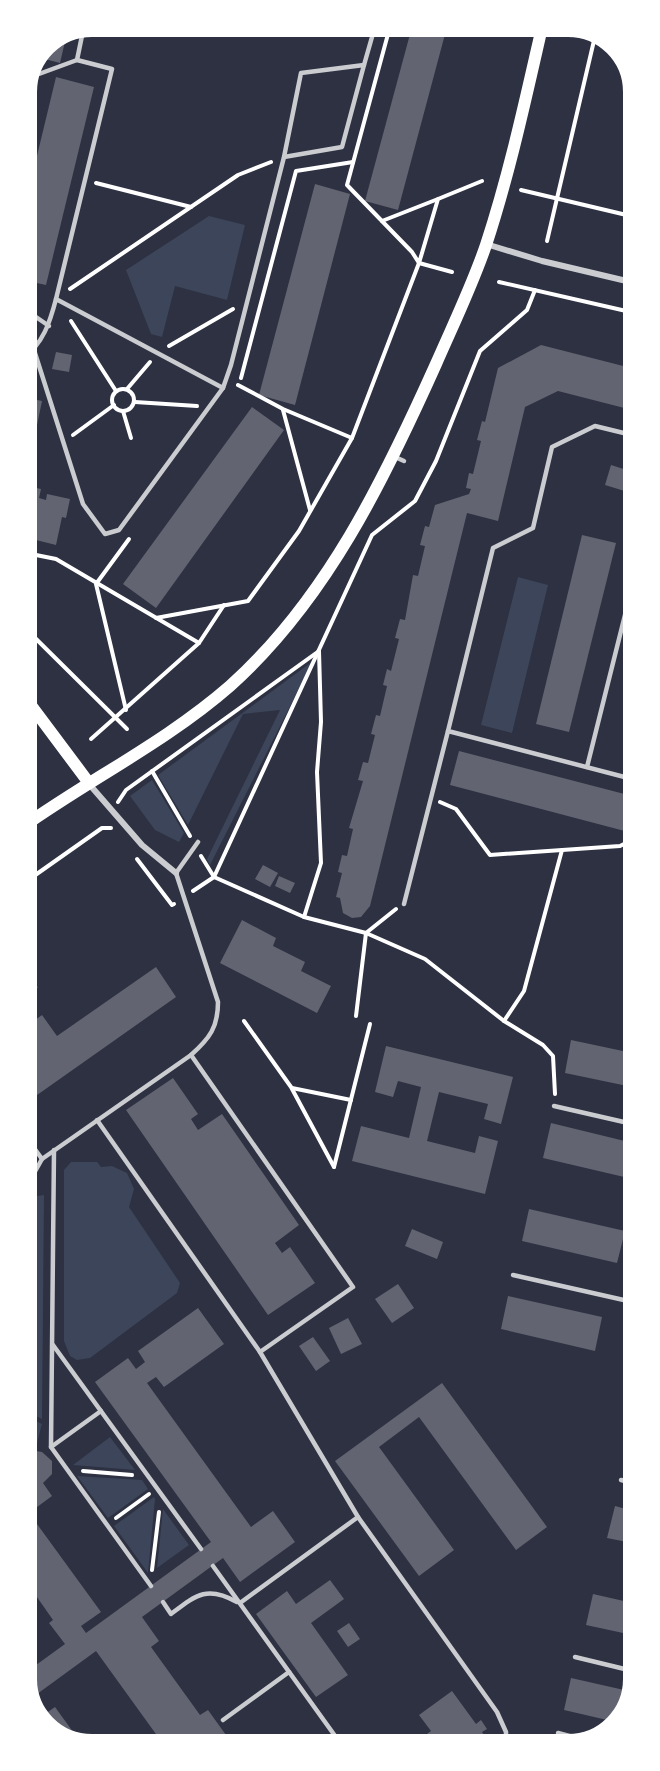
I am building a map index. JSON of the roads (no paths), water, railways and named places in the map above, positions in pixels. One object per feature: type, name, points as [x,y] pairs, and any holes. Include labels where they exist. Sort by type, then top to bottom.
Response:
[{"type":"main road","points":[[33,820],[174,730],[203,708],[256,661],[284,630],[351,534],[398,458],[474,277],[514,149],[541,33]]},
{"type":"main road","points":[[33,708],[89,783]]},
{"type":"street","points":[[486,244],[542,261],[627,281]]},
{"type":"street","points":[[89,783],[142,845],[176,873]]},
{"type":"lane","points":[[284,157],[342,147],[373,33]]},
{"type":"lane","points":[[77,60],[82,34]]},
{"type":"lane","points":[[36,75],[77,60],[112,69],[49,326],[34,350],[83,504],[105,534],[119,530],[223,388],[284,157],[301,73],[364,65]]},
{"type":"lane","points":[[56,299],[223,388]]},
{"type":"lane","points":[[33,315],[49,326]]},
{"type":"lane","points":[[404,904],[494,548],[533,528],[552,447],[595,426],[627,434]]},
{"type":"lane","points":[[587,767],[627,607]]},
{"type":"lane","points":[[448,731],[627,778]]},
{"type":"lane","points":[[33,1175],[42,1159],[191,1055],[209,1039],[218,1020],[218,1002],[176,873],[197,844]]},
{"type":"lane","points":[[191,1055],[353,1287],[260,1352]]},
{"type":"lane","points":[[554,1106],[627,1123]]},
{"type":"lane","points":[[97,1120],[260,1352],[358,1517],[496,1712],[506,1732],[506,1738]]},
{"type":"lane","points":[[33,1146],[42,1159]]},
{"type":"lane","points":[[54,1150],[51,1448],[151,1586]]},
{"type":"lane","points":[[513,1275],[627,1301]]},
{"type":"lane","points":[[52,1344],[201,1549]]},
{"type":"lane","points":[[51,1448],[100,1411]]},
{"type":"lane","points":[[621,1480],[627,1482]]},
{"type":"lane","points":[[240,1603],[358,1517]]},
{"type":"lane","points":[[213,1566],[336,1738]]},
{"type":"lane","points":[[163,1602],[171,1614],[198,1594],[221,1593],[240,1603]]},
{"type":"lane","points":[[575,1657],[627,1669]]},
{"type":"lane","points":[[223,1720],[289,1672]]},
{"type":"lane","points":[[558,1733],[574,1737]]}]
